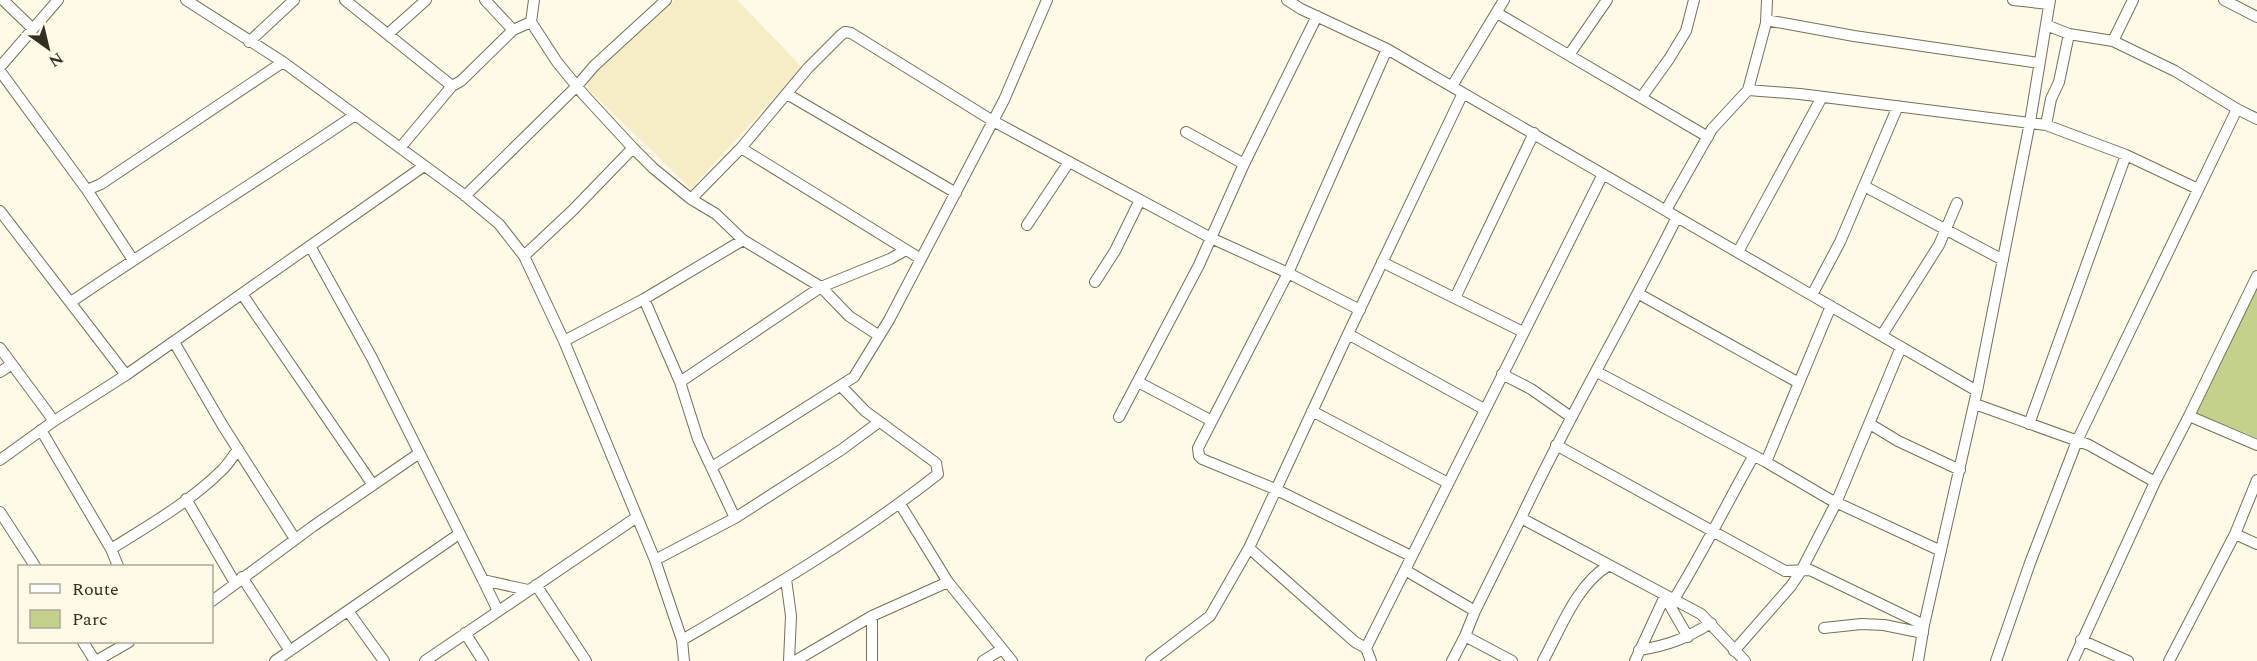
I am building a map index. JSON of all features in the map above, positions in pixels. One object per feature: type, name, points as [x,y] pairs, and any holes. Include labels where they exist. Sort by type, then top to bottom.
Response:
[{"type":"street","points":[[3,0],[33,29]]},
{"type":"street","points":[[58,0],[0,69],[87,190],[133,260]]},
{"type":"street","points":[[186,0],[283,62],[465,196],[499,224],[525,256],[564,341],[655,560],[682,640],[684,661]]},
{"type":"street","points":[[249,42],[294,0]]},
{"type":"street","points":[[345,0],[452,86]]},
{"type":"street","points":[[388,34],[426,0]]},
{"type":"street","points":[[485,0],[513,30]]},
{"type":"street","points":[[534,0],[531,22],[557,62],[653,168],[691,199],[716,214],[743,240],[820,287],[849,316],[878,335]]},
{"type":"street","points":[[465,196],[577,86],[594,66],[666,0]]},
{"type":"street","points":[[712,467],[854,377],[889,320],[993,121],[1015,78],[1047,0]]},
{"type":"street","points":[[1287,0],[1305,5],[1317,16],[1388,49],[1977,391]]},
{"type":"street","points":[[1452,86],[1504,0]]},
{"type":"street","points":[[1569,55],[1607,0]]},
{"type":"street","points":[[1641,98],[1686,31],[1694,0]]},
{"type":"street","points":[[1666,210],[1712,129],[1748,90],[1766,20],[1767,0]]},
{"type":"street","points":[[1918,661],[1975,404],[2030,122],[2050,2],[2013,0]]},
{"type":"street","points":[[2113,40],[2133,0]]},
{"type":"street","points":[[2224,0],[2257,17]]},
{"type":"street","points":[[1497,13],[1708,137]]},
{"type":"street","points":[[1119,417],[1211,238],[1244,164],[1317,16]]},
{"type":"street","points":[[1766,20],[1854,36],[2039,63]]},
{"type":"street","points":[[400,148],[452,86],[461,81],[513,30],[531,22]]},
{"type":"street","points":[[2046,25],[2069,34],[2113,40],[2175,71],[2257,119]]},
{"type":"street","points":[[691,199],[741,148],[808,68],[845,32],[851,33],[993,121],[1211,238],[1288,273],[1360,310]]},
{"type":"street","points":[[2046,125],[2051,99],[2059,82],[2069,34]]},
{"type":"street","points":[[1388,49],[1288,273],[1198,448],[1199,456],[1275,489],[1411,556]]},
{"type":"street","points":[[87,190],[101,184],[283,62]]},
{"type":"street","points":[[1748,90],[2046,125],[2126,155],[2198,189]]},
{"type":"street","points":[[1150,661],[1210,616],[1249,548],[1382,262],[1464,93]]},
{"type":"street","points":[[787,94],[956,193]]},
{"type":"street","points":[[1738,252],[1822,97]]},
{"type":"street","points":[[1812,295],[1840,242],[1898,106]]},
{"type":"street","points":[[1996,661],[2030,563],[2078,441],[2237,109]]},
{"type":"street","points":[[71,302],[355,115]]},
{"type":"street","points":[[1186,132],[1244,164]]},
{"type":"street","points":[[1455,298],[1534,133]]},
{"type":"street","points":[[525,256],[572,212],[633,148]]},
{"type":"street","points":[[741,148],[921,258]]},
{"type":"street","points":[[2030,424],[2126,155]]},
{"type":"street","points":[[1027,225],[1069,162]]},
{"type":"street","points":[[0,460],[54,421],[174,342],[424,166]]},
{"type":"street","points":[[1366,648],[1603,174]]},
{"type":"street","points":[[1864,186],[2003,260]]},
{"type":"street","points":[[1095,282],[1140,200]]},
{"type":"street","points":[[1882,335],[1939,245],[1957,203]]},
{"type":"street","points":[[0,211],[126,375]]},
{"type":"street","points":[[1452,661],[1556,445],[1639,294],[1677,217]]},
{"type":"street","points":[[564,341],[644,299],[743,240]]},
{"type":"street","points":[[310,246],[372,358],[498,611]]},
{"type":"street","points":[[680,382],[820,287],[890,260],[906,250]]},
{"type":"street","points":[[1382,262],[1523,332]]},
{"type":"street","points":[[2073,661],[2155,482],[2257,276]]},
{"type":"street","points":[[242,294],[373,485]]},
{"type":"street","points":[[1639,294],[1798,383]]},
{"type":"street","points":[[644,299],[680,382],[698,439],[735,519]]},
{"type":"street","points":[[1766,462],[1831,306]]},
{"type":"street","points":[[1348,334],[1485,409]]},
{"type":"street","points":[[174,342],[238,449],[296,539]]},
{"type":"street","points":[[1734,651],[1791,586],[1801,571],[1836,503],[1901,347]]},
{"type":"street","points":[[0,348],[54,421]]},
{"type":"street","points":[[0,372],[12,364]]},
{"type":"street","points":[[1597,372],[1766,462],[1836,503],[1941,551]]},
{"type":"street","points":[[1503,374],[1531,389],[1571,417]]},
{"type":"street","points":[[1138,382],[1212,421]]},
{"type":"street","points":[[682,640],[786,579],[900,504],[938,474],[936,463],[865,411],[841,386]]},
{"type":"street","points":[[1975,404],[2089,445],[2155,482]]},
{"type":"street","points":[[1312,411],[1448,483]]},
{"type":"street","points":[[2189,416],[2257,445]]},
{"type":"street","points":[[655,560],[735,519],[841,450],[879,422]]},
{"type":"street","points":[[1870,424],[1898,441],[1960,470]]},
{"type":"street","points":[[41,430],[111,549],[117,565]]},
{"type":"street","points":[[1556,445],[1785,571],[1810,570],[1924,629]]},
{"type":"street","points":[[111,549],[164,516],[222,471],[238,449]]},
{"type":"street","points":[[213,600],[418,454]]},
{"type":"street","points":[[1635,661],[1669,599],[1694,568],[1753,456]]},
{"type":"street","points":[[2169,661],[2235,534],[2257,480]]},
{"type":"street","points":[[186,499],[239,580],[290,651]]},
{"type":"street","points":[[900,504],[948,582],[1012,661]]},
{"type":"street","points":[[0,512],[34,565]]},
{"type":"street","points":[[425,661],[637,517]]},
{"type":"street","points":[[1521,518],[1669,599],[1701,614],[1745,661]]},
{"type":"street","points":[[275,661],[459,534]]},
{"type":"street","points":[[2235,534],[2257,544]]},
{"type":"street","points":[[1249,548],[1355,642],[1366,648],[1371,661]]},
{"type":"street","points":[[1543,661],[1581,591],[1590,579],[1608,566]]},
{"type":"street","points":[[1405,570],[1475,611]]},
{"type":"street","points":[[786,579],[791,616],[789,661]]},
{"type":"street","points":[[483,580],[532,587],[586,661]]},
{"type":"street","points":[[795,661],[872,616],[948,582]]},
{"type":"street","points":[[1669,599],[1678,622],[1688,637]]},
{"type":"street","points":[[348,611],[384,661]]},
{"type":"street","points":[[872,616],[872,661]]},
{"type":"street","points":[[1640,650],[1663,646],[1688,637],[1711,623]]},
{"type":"street","points":[[1824,628],[1861,624],[1924,629]]},
{"type":"street","points":[[465,633],[483,661]]},
{"type":"street","points":[[1465,636],[1512,661]]},
{"type":"street","points":[[2081,640],[2128,661]]},
{"type":"street","points":[[83,643],[96,661],[127,643]]},
{"type":"street","points":[[983,661],[1002,649]]},
{"type":"shaded area","points":[[674,0],[737,0],[802,67],[691,189],[587,88],[590,73]]},
{"type":"green space","points":[[2257,282],[2257,438],[2196,413]]}]
